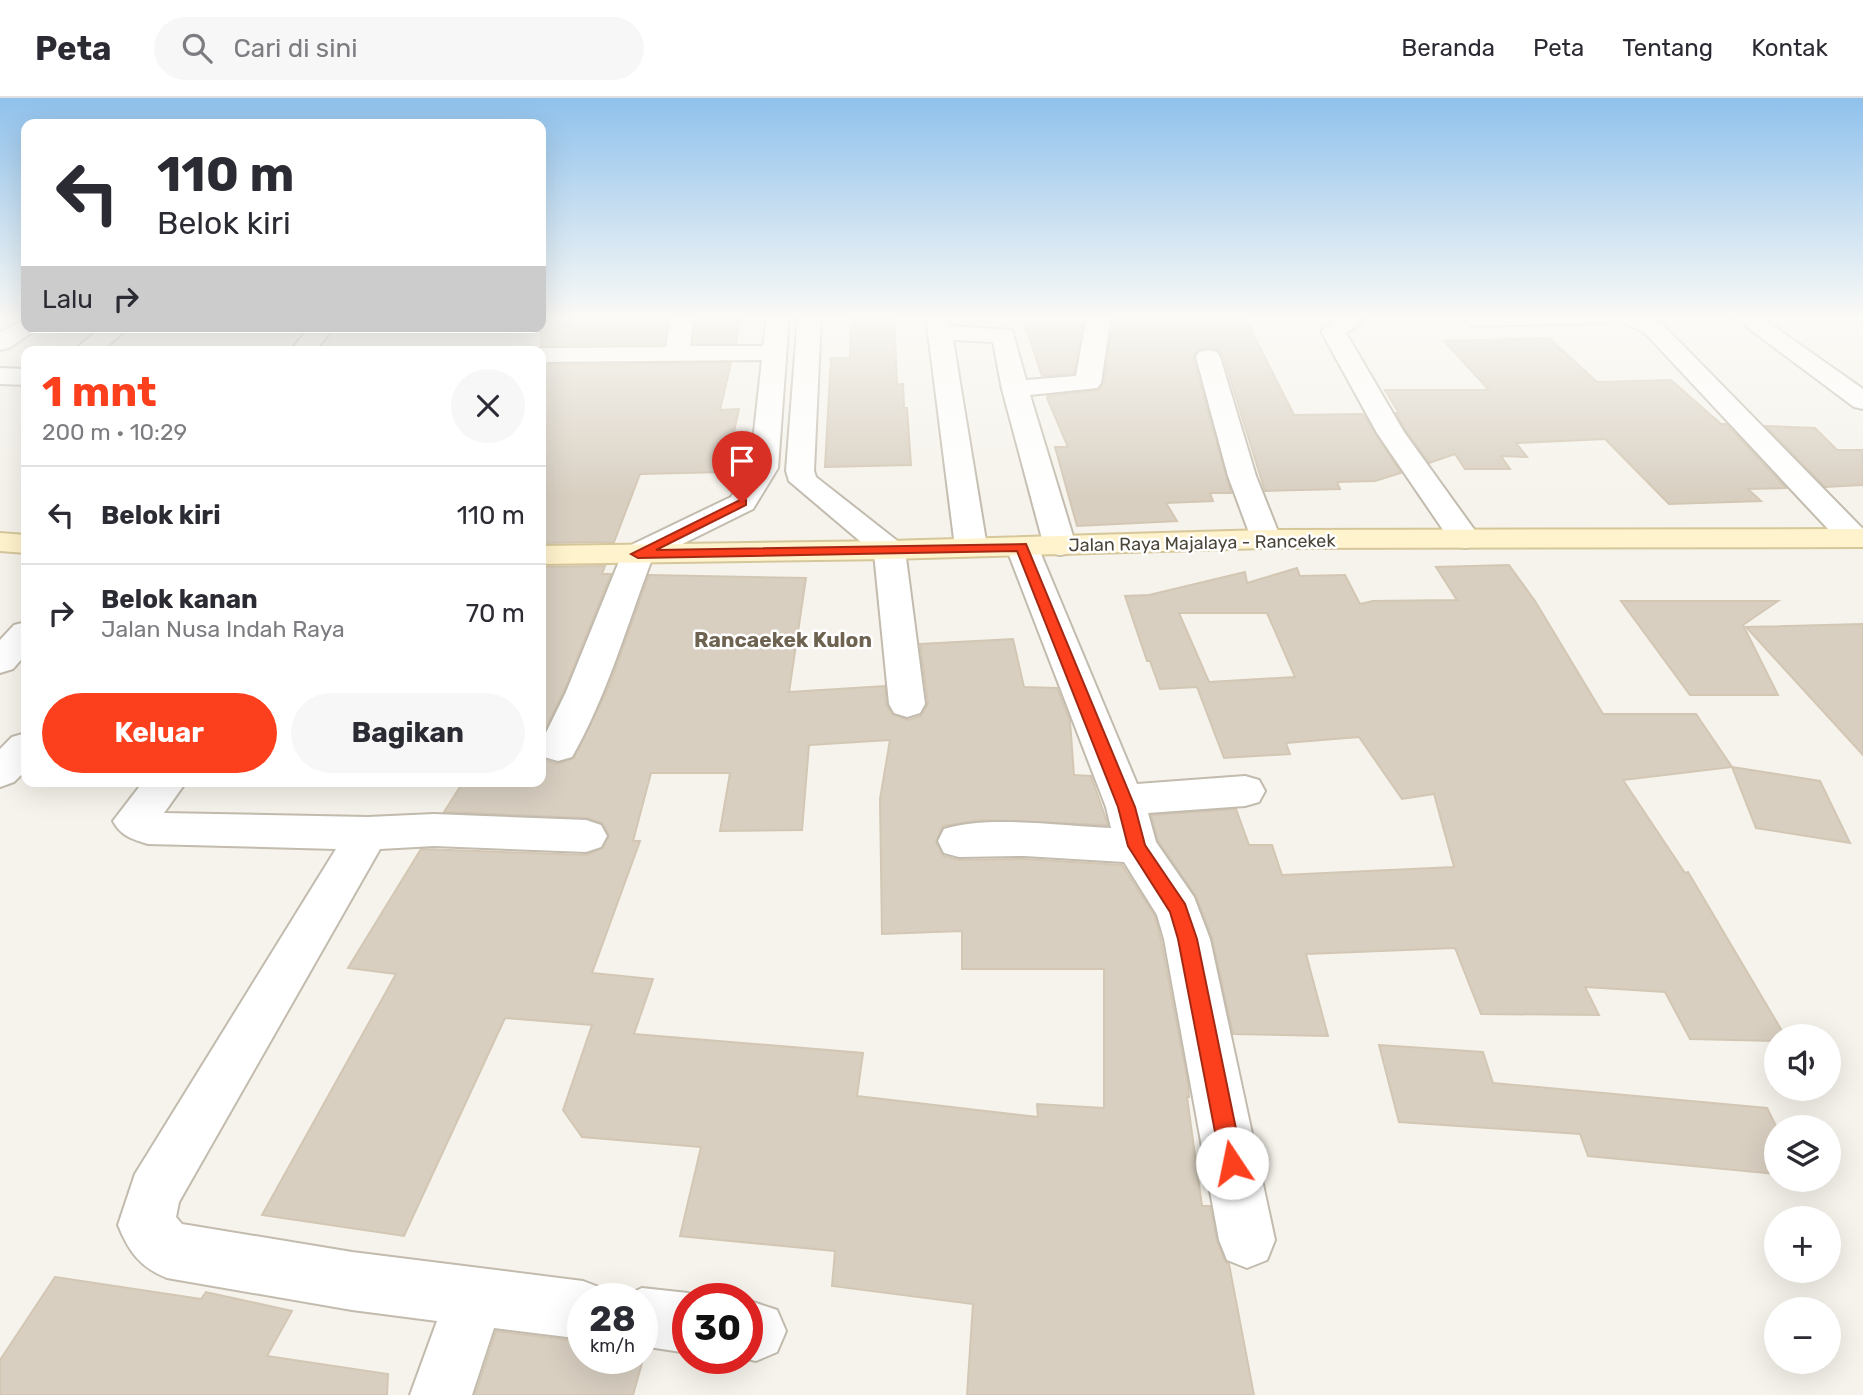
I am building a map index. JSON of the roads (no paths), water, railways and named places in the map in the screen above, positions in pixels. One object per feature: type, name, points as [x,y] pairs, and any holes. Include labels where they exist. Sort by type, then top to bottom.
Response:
[{"type":"main road","name":"Jalan Raya Majalaya - Rancekek","points":[[546,555],[1041,547],[1265,539],[1858,538]]},
{"type":"main road","points":[[0,542],[21,544]]},
{"type":"street","points":[[558,747],[584,692],[638,554],[742,503],[764,468],[772,377]]},
{"type":"street","points":[[805,377],[800,471],[803,481],[888,550],[907,704]]},
{"type":"street","points":[[947,377],[971,547]]},
{"type":"street","points":[[1012,377],[1041,547],[1136,846],[1178,910],[1187,939],[1247,1240]]},
{"type":"street","points":[[1015,388],[1088,383],[1089,377]]},
{"type":"street","points":[[1214,377],[1242,476],[1265,539]]},
{"type":"street","points":[[1359,377],[1391,433],[1465,538]]},
{"type":"street","points":[[1700,377],[1858,538]]},
{"type":"street","points":[[1829,377],[1863,401]]},
{"type":"street","points":[[0,661],[21,638]]},
{"type":"street","points":[[0,772],[21,752]]},
{"type":"street","points":[[162,787],[134,821],[148,828],[368,833],[434,830],[586,836]]},
{"type":"street","points":[[1123,800],[1245,791]]},
{"type":"street","points":[[368,833],[155,1193],[146,1225],[167,1250],[352,1281],[567,1308]]},
{"type":"street","points":[[959,841],[1024,840],[1136,846]]},
{"type":"street","points":[[441,1395],[475,1297]]},
{"type":"district","name":"Rancaekek Kulon","points":[[783,640]]}]
